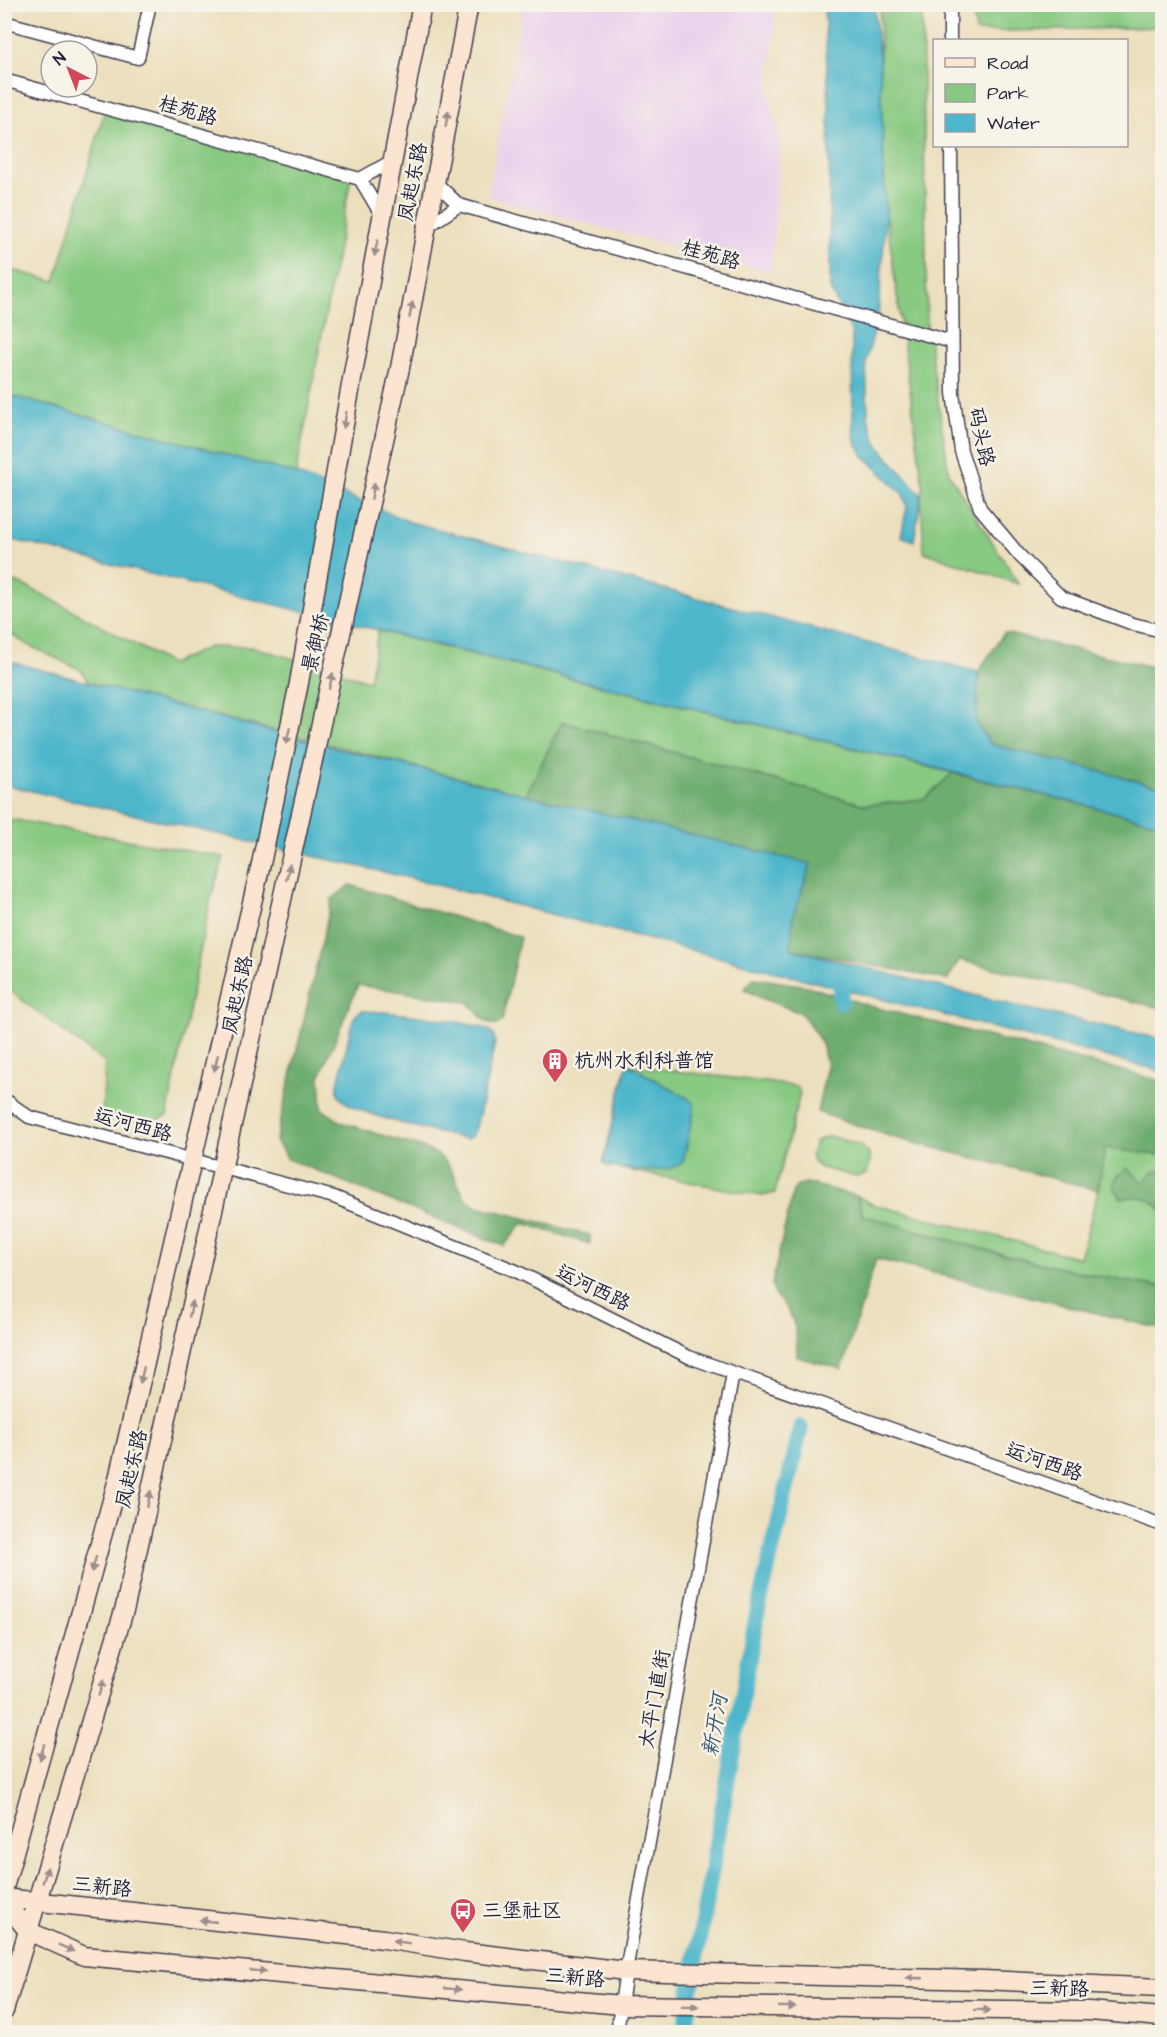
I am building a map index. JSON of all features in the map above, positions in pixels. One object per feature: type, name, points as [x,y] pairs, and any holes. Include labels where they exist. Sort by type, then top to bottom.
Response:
[{"type":"main road","name":"凤起东路","points":[[355,362],[422,4]]},
{"type":"main road","name":"凤起东路","points":[[400,368],[469,4]]},
{"type":"main road","name":"景御桥","points":[[248,924],[299,683],[355,362]]},
{"type":"main road","name":"景御桥","points":[[275,929],[400,368]]},
{"type":"main road","name":"凤起东路","points":[[4,1888],[118,1479],[248,924]]},
{"type":"main road","name":"凤起东路","points":[[4,2012],[125,1607],[275,929]]},
{"type":"main road","name":"三新路","points":[[4,1899],[372,1938],[465,1952],[626,1971],[972,1980],[1162,1988]]},
{"type":"main road","name":"三新路","points":[[4,1899],[28,1931],[84,1956],[621,2005],[1089,2012],[1162,2017]]},
{"type":"street","points":[[4,22],[138,58],[150,4]]},
{"type":"street","points":[[950,4],[950,39]]},
{"type":"street","name":"桂苑路","points":[[4,80],[360,179]]},
{"type":"street","name":"码头路","points":[[951,147],[953,393],[961,451],[980,508],[1020,556],[1061,597],[1133,624],[1162,631]]},
{"type":"street","points":[[382,216],[360,179],[393,161]]},
{"type":"street","name":"桂苑路","points":[[435,182],[459,205],[952,342]]},
{"type":"street","points":[[427,227],[459,205]]},
{"type":"street","name":"运河西路","points":[[4,1099],[29,1117],[334,1197],[516,1272],[689,1357],[1162,1525]]},
{"type":"street","name":"太平门直街","points":[[617,2032],[733,1373]]},
{"type":"shaded area","points":[[523,5],[777,5],[768,90],[781,140],[771,272],[488,197]]},
{"type":"green space","points":[[880,5],[922,5],[927,326],[949,474],[1019,584],[924,552],[921,499],[923,486],[880,169]]},
{"type":"green space","points":[[972,5],[1162,5],[1162,27],[976,32]]},
{"type":"green space","points":[[106,107],[352,172],[296,474],[5,394],[4,268],[55,281]]},
{"type":"green space","points":[[13,581],[38,592],[171,664],[209,647],[253,647],[369,681],[378,631],[953,773],[924,799],[866,805],[563,722],[526,795],[89,683],[81,670],[28,645],[5,631],[5,601]]},
{"type":"green space","points":[[1004,633],[1162,669],[1162,787],[990,744],[976,723],[978,672]]},
{"type":"green space","points":[[562,722],[866,805],[924,799],[953,773],[1162,824],[1161,1008],[959,960],[948,980],[790,949],[793,915],[810,864],[526,795]]},
{"type":"green space","points":[[4,818],[224,857],[211,897],[167,1116],[152,1122],[102,1118],[105,1063],[5,987]]},
{"type":"green space","points":[[350,885],[520,937],[502,1021],[497,1025],[483,1019],[468,1002],[358,985],[320,1076],[322,1109],[343,1123],[439,1155],[450,1168],[465,1198],[477,1206],[590,1235],[590,1244],[523,1223],[504,1246],[287,1159],[276,1140],[332,899]]},
{"type":"green space","points":[[754,978],[807,986],[870,1006],[1162,1081],[1162,1129],[1159,1155],[1105,1148],[1098,1190],[892,1137],[817,1112],[827,1066],[822,1044],[801,1013],[744,989]]},
{"type":"green space","points":[[629,1065],[796,1086],[800,1093],[775,1193],[762,1196],[606,1166],[658,1170],[683,1162],[694,1110],[693,1103]]},
{"type":"green space","points":[[1162,1129],[1162,1287],[1086,1274],[1011,1256],[863,1215],[857,1196],[872,1204],[1080,1258],[1098,1190],[1105,1148],[1159,1155]]},
{"type":"green space","points":[[829,1136],[854,1143],[867,1151],[870,1164],[866,1174],[856,1177],[819,1167],[813,1161],[811,1154],[816,1141]]},
{"type":"green space","points":[[1127,1168],[1142,1182],[1155,1171],[1162,1171],[1162,1210],[1144,1198],[1121,1198],[1113,1186],[1117,1177]]},
{"type":"green space","points":[[807,1183],[857,1196],[863,1215],[900,1226],[1049,1266],[1162,1287],[1162,1329],[876,1259],[842,1369],[797,1357],[793,1321],[776,1296],[772,1284],[793,1191],[798,1185]]},
{"type":"water","points":[[824,5],[874,5],[880,67],[886,218],[878,316],[866,362],[868,417],[875,440],[919,492],[921,499],[914,541],[901,536],[907,507],[903,494],[863,455],[855,441],[852,332],[830,289],[829,108]]},
{"type":"water","points":[[5,394],[296,474],[410,522],[978,672],[976,723],[990,744],[1162,787],[1162,824],[5,538]]},
{"type":"water","points":[[4,660],[339,749],[811,864],[793,916],[791,949],[1029,1009],[1162,1039],[1162,1071],[418,880],[5,785]]},
{"type":"water","points":[[361,1011],[448,1020],[492,1032],[495,1043],[473,1135],[467,1139],[399,1122],[361,1110],[340,1097],[338,1084],[352,1022]]},
{"type":"water","points":[[629,1065],[693,1103],[694,1110],[683,1162],[676,1167],[646,1170],[606,1166],[603,1163],[626,1068]]},
{"type":"waterway","name":"新开河","points":[[840,978],[841,1002]]},
{"type":"waterway","name":"新开河","points":[[684,2032],[757,1614],[801,1427]]},
{"type":"place","name":"杭州水利科普馆","points":[[555,1084]]},
{"type":"place","name":"三堡社区","points":[[463,1934]]}]
